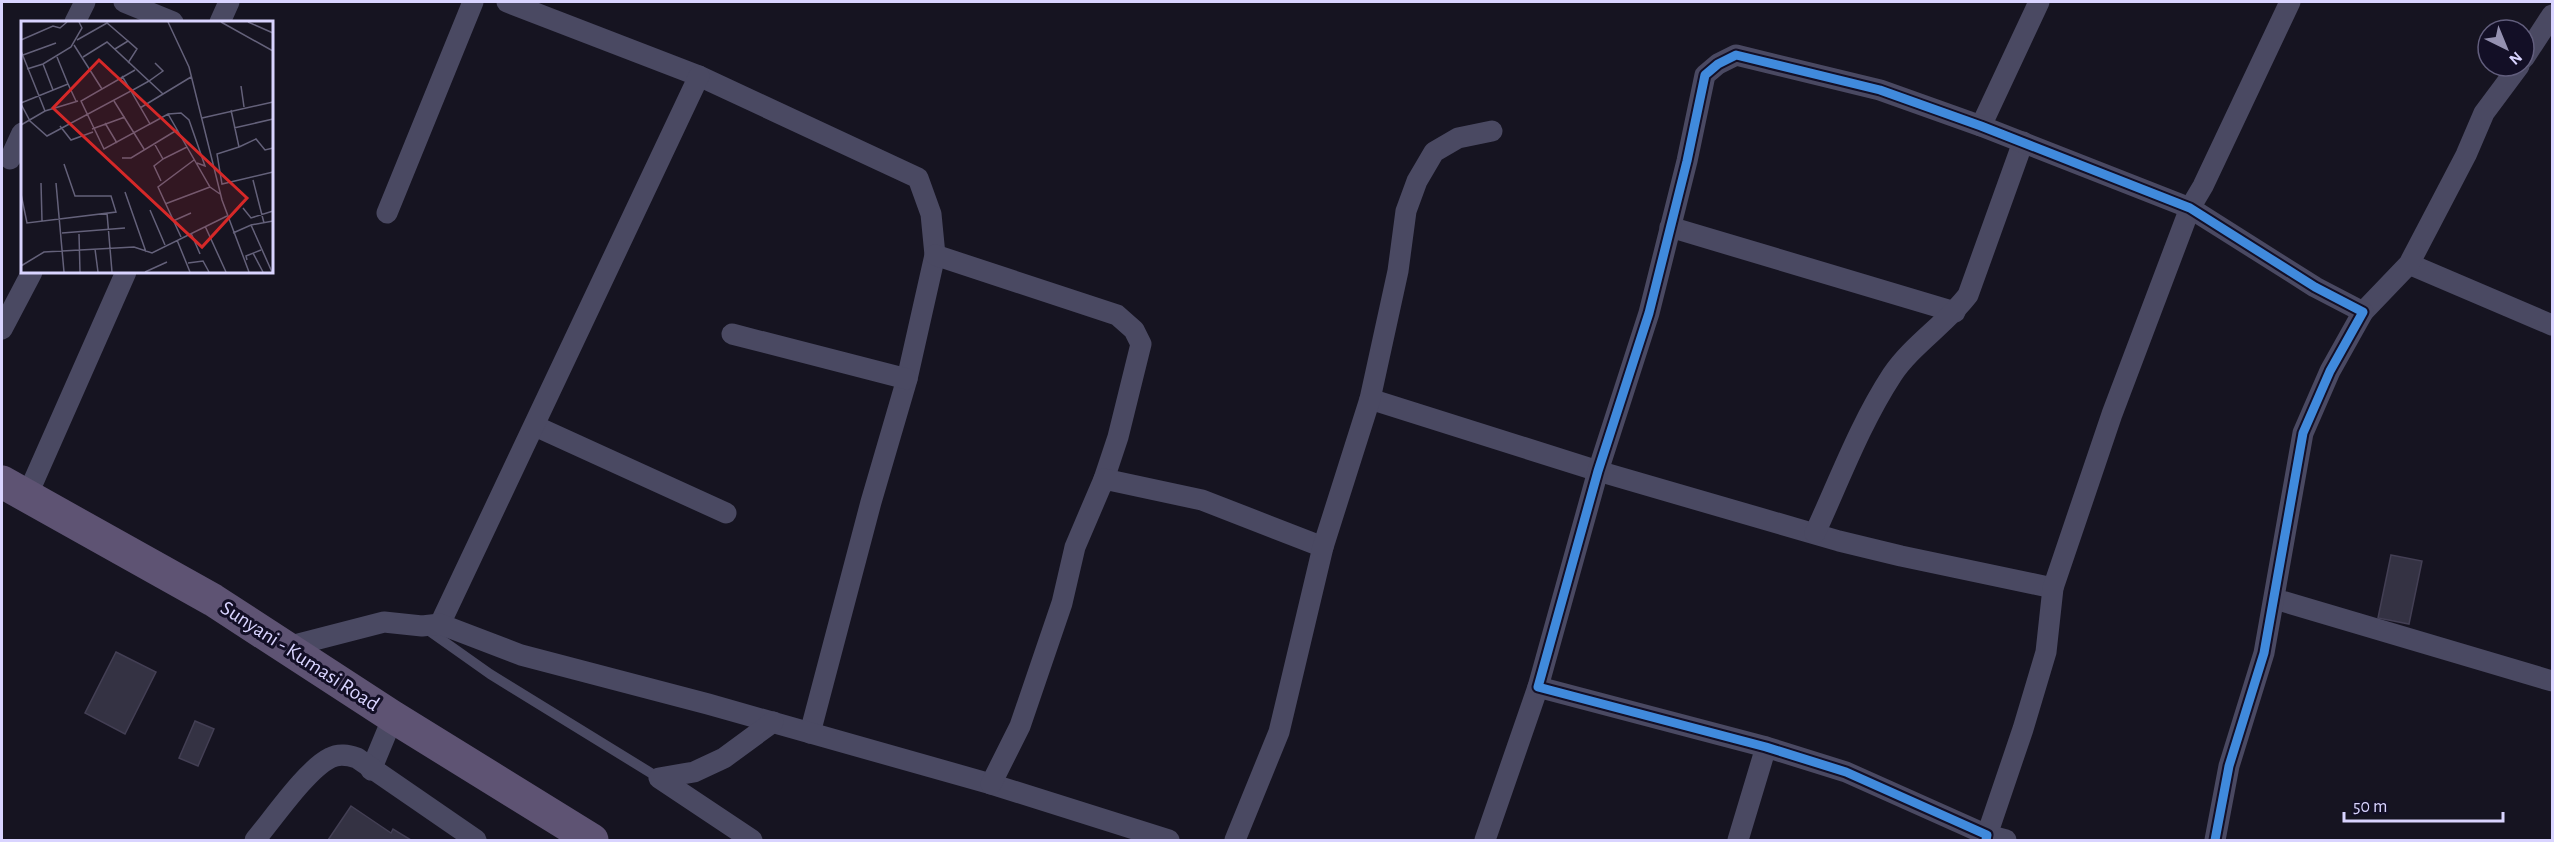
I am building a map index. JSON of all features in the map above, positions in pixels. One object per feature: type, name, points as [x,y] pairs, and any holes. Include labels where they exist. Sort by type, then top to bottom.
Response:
[{"type":"main road","name":"Sunyani - Kumasi Road","points":[[14,489],[185,584],[288,647],[393,717],[592,840]]},
{"type":"street","points":[[75,21],[84,2]]},
{"type":"street","points":[[124,2],[171,21]]},
{"type":"street","points":[[220,21],[229,2]]},
{"type":"street","points":[[387,213],[473,2]]},
{"type":"street","points":[[507,2],[699,76],[918,178],[931,214],[935,255],[908,379],[871,502],[810,733]]},
{"type":"street","points":[[1981,126],[2039,2]]},
{"type":"street","points":[[1538,687],[1766,747],[1845,772],[1993,838],[2046,652],[2053,588],[2112,414],[2190,208],[2203,186],[2290,2]]},
{"type":"street","points":[[2536,40],[2553,15]]},
{"type":"street","points":[[1485,840],[1538,687],[1598,471],[1649,313],[1705,75],[1718,64],[1736,55],[1880,90],[2023,142],[2190,208],[2315,287],[2363,312]]},
{"type":"street","points":[[431,625],[535,426],[699,76]]},
{"type":"street","points":[[2215,840],[2229,766],[2264,653],[2303,433],[2330,371],[2363,312],[2409,264],[2466,155],[2484,113],[2510,78]]},
{"type":"street","points":[[1235,840],[1279,732],[1323,548],[1370,399],[1398,271],[1406,211],[1417,181],[1434,152],[1458,138],[1492,131]]},
{"type":"street","points":[[11,160],[21,135]]},
{"type":"street","points":[[1815,533],[1871,411],[1893,374],[1922,342],[1955,312],[1968,295],[2023,142]]},
{"type":"street","points":[[1670,227],[1955,312]]},
{"type":"street","points":[[935,255],[1117,315],[1134,330],[1141,344],[1118,437],[1104,479],[1074,548],[1062,603],[1020,726],[991,784]]},
{"type":"street","points":[[2409,264],[2553,325]]},
{"type":"street","points":[[2,329],[31,273]]},
{"type":"street","points":[[14,489],[125,273]]},
{"type":"street","points":[[732,334],[908,379]]},
{"type":"street","points":[[1370,399],[1598,471],[1815,533],[1901,556],[2053,588]]},
{"type":"street","points":[[535,426],[726,513]]},
{"type":"street","points":[[1104,479],[1202,500],[1323,548]]},
{"type":"street","points":[[2275,599],[2553,681]]},
{"type":"street","points":[[288,647],[384,622],[431,625],[521,655],[773,722],[991,784],[1169,840]]},
{"type":"street","points":[[371,770],[393,717]]},
{"type":"street","points":[[659,778],[694,772],[724,758],[773,722]]},
{"type":"street","points":[[1738,840],[1766,747]]},
{"type":"street","points":[[255,840],[313,770],[330,758],[348,755],[476,840]]},
{"type":"street","points":[[659,778],[752,840]]},
{"type":"lane","points":[[431,625],[490,674],[659,778]]},
{"type":"building","points":[[2391,555],[2422,561],[2409,624],[2378,618]]},
{"type":"building","points":[[116,652],[156,672],[125,734],[85,713]]},
{"type":"building","points":[[195,721],[214,729],[198,766],[179,758]]},
{"type":"building","points":[[351,806],[391,833],[393,829],[411,840],[328,840]]},
{"type":"cycle path","points":[[1986,840],[1987,835],[1846,772],[1766,747],[1538,687],[1598,471],[1649,313],[1687,161],[1705,75],[1718,64],[1736,55],[1880,90],[1981,126],[2190,208],[2315,287],[2363,312],[2330,371],[2303,433],[2264,653],[2229,766],[2215,840]]}]
